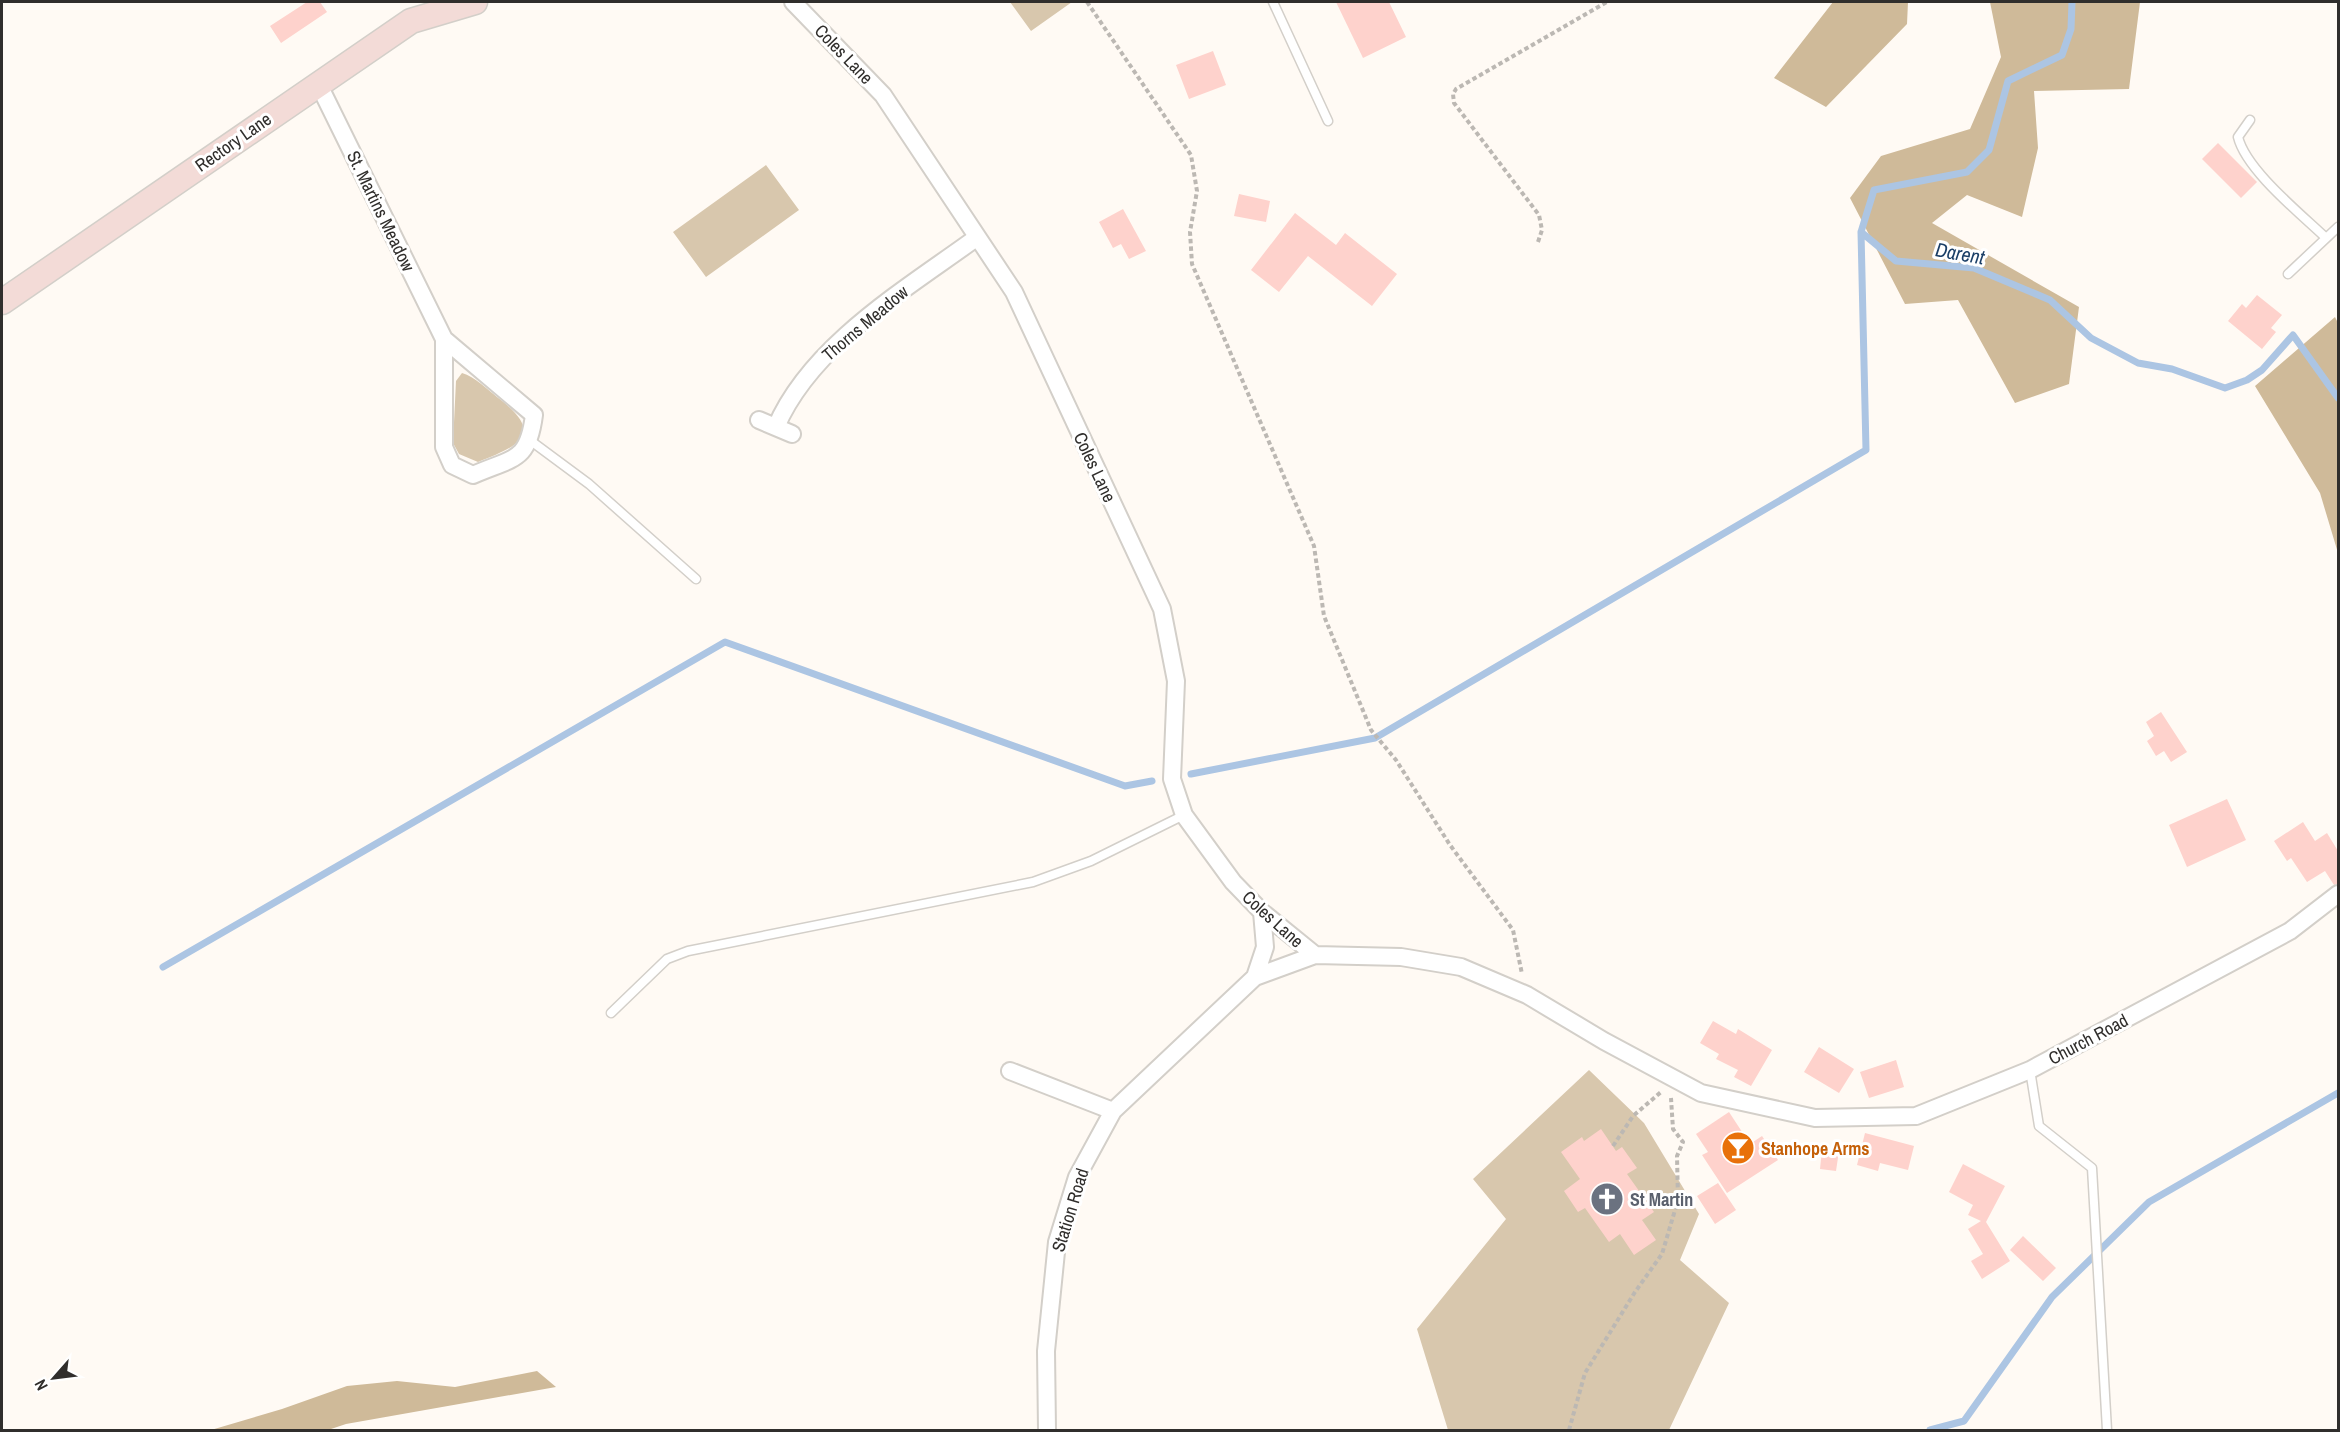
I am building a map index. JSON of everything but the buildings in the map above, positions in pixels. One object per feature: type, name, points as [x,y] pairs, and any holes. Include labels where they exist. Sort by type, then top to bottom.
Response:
[{"type":"street","name":"Rectory Lane","points":[[2,302],[411,21],[475,2]]},
{"type":"street","name":"Coles Lane","points":[[793,2],[883,95],[1014,292],[1162,609],[1176,681],[1172,779],[1184,815],[1233,882],[1262,912],[1315,955]]},
{"type":"street","name":"St. Martins Meadow","points":[[318,83],[444,339],[534,415],[531,441],[522,454],[473,475],[452,465],[444,447],[444,339]]},
{"type":"street","name":"Thorns Meadow","points":[[776,427],[783,410],[813,367],[883,304],[976,238]]},
{"type":"street","points":[[759,420],[792,435]]},
{"type":"street","name":"Church Road","points":[[1315,955],[1401,957],[1461,967],[1527,995],[1701,1093],[1815,1118],[1917,1116],[2030,1070],[2290,931],[2338,894]]},
{"type":"street","points":[[1256,977],[1265,946],[1262,912]]},
{"type":"street","name":"Station Road","points":[[1047,1431],[1046,1351],[1057,1242],[1077,1177],[1113,1111],[1256,977],[1315,955]]},
{"type":"street","points":[[1010,1071],[1113,1111]]},
{"type":"lane","points":[[1273,2],[1328,121]]},
{"type":"lane","points":[[2250,120],[2243,126],[2238,137],[2241,151],[2292,207],[2326,238]]},
{"type":"lane","points":[[2288,274],[2338,226]]},
{"type":"lane","points":[[531,441],[589,484],[696,579]]},
{"type":"lane","points":[[611,1013],[667,959],[688,951],[1033,882],[1091,861],[1184,815]]},
{"type":"lane","points":[[2030,1070],[2039,1126],[2092,1168],[2107,1431]]},
{"type":"path","points":[[1087,2],[1191,155],[1197,191],[1190,232],[1192,264],[1314,546],[1324,616],[1371,730],[1396,760],[1450,845],[1513,930],[1527,995]]},
{"type":"path","points":[[1538,242],[1542,230],[1539,215],[1454,103],[1453,94],[1456,89],[1527,46],[1607,2]]},
{"type":"path","points":[[1613,1146],[1633,1116],[1676,1080]]},
{"type":"path","points":[[1569,1431],[1585,1373],[1635,1292],[1662,1254],[1678,1200],[1677,1156],[1683,1142],[1673,1129],[1671,1098],[1676,1080]]},
{"type":"shaded area","points":[[1010,2],[1072,2],[1031,31]]},
{"type":"shaded area","points":[[1833,2],[1908,2],[1907,24],[1826,107],[1774,78]]},
{"type":"shaded area","points":[[1990,2],[2140,2],[2129,89],[2034,91],[2038,148],[2022,217],[1967,195],[1932,223],[2079,307],[2069,384],[2015,403],[1958,300],[1905,304],[1850,198],[1881,156],[1970,129],[2001,57]]},
{"type":"shaded area","points":[[766,165],[799,210],[706,277],[673,232]]},
{"type":"shaded area","points":[[2335,317],[2338,323],[2338,553],[2320,493],[2255,386]]},
{"type":"shaded area","points":[[462,373],[472,377],[512,409],[524,429],[522,437],[516,443],[478,462],[459,454],[453,443],[456,381]]},
{"type":"shaded area","points":[[1589,1070],[1644,1123],[1699,1214],[1680,1260],[1729,1303],[1669,1430],[1448,1430],[1417,1329],[1506,1219],[1473,1179]]},
{"type":"shaded area","points":[[537,1371],[556,1387],[346,1424],[328,1430],[211,1430],[282,1409],[347,1386],[397,1381],[455,1387]]},
{"type":"waterway","name":"Darent","points":[[2072,2],[2071,29],[2062,55],[2008,81],[1989,150],[1967,172],[1874,190],[1861,232],[1896,261],[1974,268],[2050,300],[2091,338],[2138,363],[2172,369],[2225,388],[2247,380],[2262,370],[2293,335],[2338,398]]},
{"type":"waterway","points":[[1191,774],[1375,738],[1866,450],[1861,232]]},
{"type":"waterway","points":[[163,967],[725,642],[1125,786],[1152,781]]},
{"type":"waterway","points":[[1930,1430],[1964,1421],[2052,1297],[2149,1202],[2338,1093]]},
{"type":"place","name":"Stanhope Arms","points":[[1738,1148]]},
{"type":"place","name":"St Martin","points":[[1607,1199]]}]
